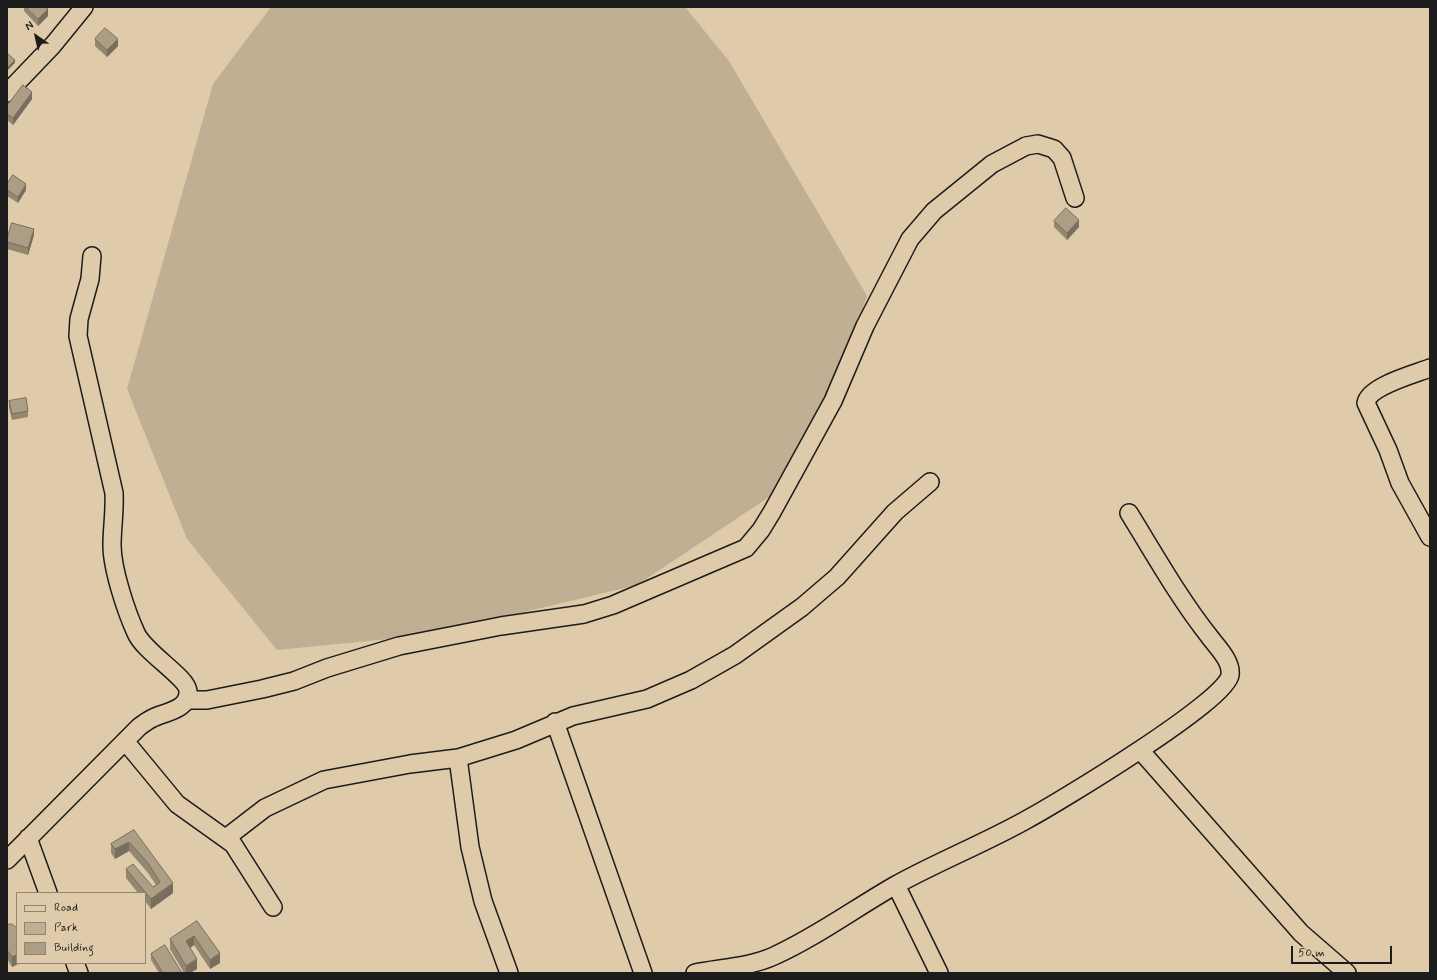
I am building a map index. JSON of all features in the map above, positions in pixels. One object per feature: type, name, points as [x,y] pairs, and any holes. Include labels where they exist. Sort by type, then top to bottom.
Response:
[{"type":"street","points":[[7,93],[53,45],[84,7]]},
{"type":"street","points":[[186,700],[207,700],[294,681],[372,653],[406,644],[501,626],[584,614],[612,605],[737,553],[754,540],[772,512],[833,401],[865,326],[910,239],[934,211],[992,164],[1026,146],[1038,144],[1054,149],[1062,158],[1075,198]]},
{"type":"street","points":[[7,860],[139,727],[152,718],[171,713],[186,700],[188,691],[186,685],[178,676],[147,649],[136,634],[113,562],[112,545],[115,510],[114,494],[78,336],[79,319],[90,279],[92,256]]},
{"type":"street","points":[[1430,368],[1383,386],[1371,394],[1366,403],[1388,450],[1400,483],[1430,537]]},
{"type":"street","points":[[226,838],[265,808],[324,780],[410,764],[458,758],[516,740],[555,722],[573,716],[647,700],[691,680],[735,655],[802,607],[838,577],[895,512],[930,482]]},
{"type":"street","points":[[694,973],[760,961],[800,943],[896,885],[1026,820],[1094,780],[1140,750],[1219,692],[1230,679],[1230,667],[1225,658],[1188,609],[1129,513]]},
{"type":"street","points":[[555,722],[643,973]]},
{"type":"street","points":[[125,741],[178,804],[226,838],[238,851],[273,907]]},
{"type":"street","points":[[1140,750],[1301,933],[1347,973]]},
{"type":"street","points":[[458,758],[472,854],[483,901],[509,973]]},
{"type":"street","points":[[28,838],[48,892]]},
{"type":"street","points":[[896,885],[939,973]]},
{"type":"green space","points":[[271,7],[685,7],[729,61],[867,296],[848,355],[802,475],[637,585],[429,635],[277,650],[187,539],[127,389],[213,84]]},
{"type":"building","points":[[26,7],[46,7],[48,9],[38,19]]},
{"type":"building","points":[[105,28],[118,39],[107,50],[95,39]]},
{"type":"building","points":[[8,54],[15,60],[7,68],[7,55]]},
{"type":"building","points":[[23,85],[32,92],[13,118],[7,114],[7,106]]},
{"type":"building","points":[[13,175],[26,184],[18,197],[7,190],[7,184]]},
{"type":"building","points":[[1066,208],[1079,220],[1067,233],[1054,221]]},
{"type":"building","points":[[12,223],[34,229],[28,248],[7,242]]},
{"type":"building","points":[[26,398],[28,411],[12,414],[9,401]]},
{"type":"building","points":[[134,830],[173,883],[151,899],[126,869],[133,864],[153,887],[160,882],[148,863],[129,842],[115,849],[111,844]]},
{"type":"building","points":[[197,921],[220,953],[210,960],[194,936],[186,941],[197,959],[186,966],[170,939]]},
{"type":"building","points":[[12,924],[16,927],[16,955],[12,957],[7,950],[7,925]]},
{"type":"building","points":[[165,945],[182,973],[163,973],[151,954]]}]
